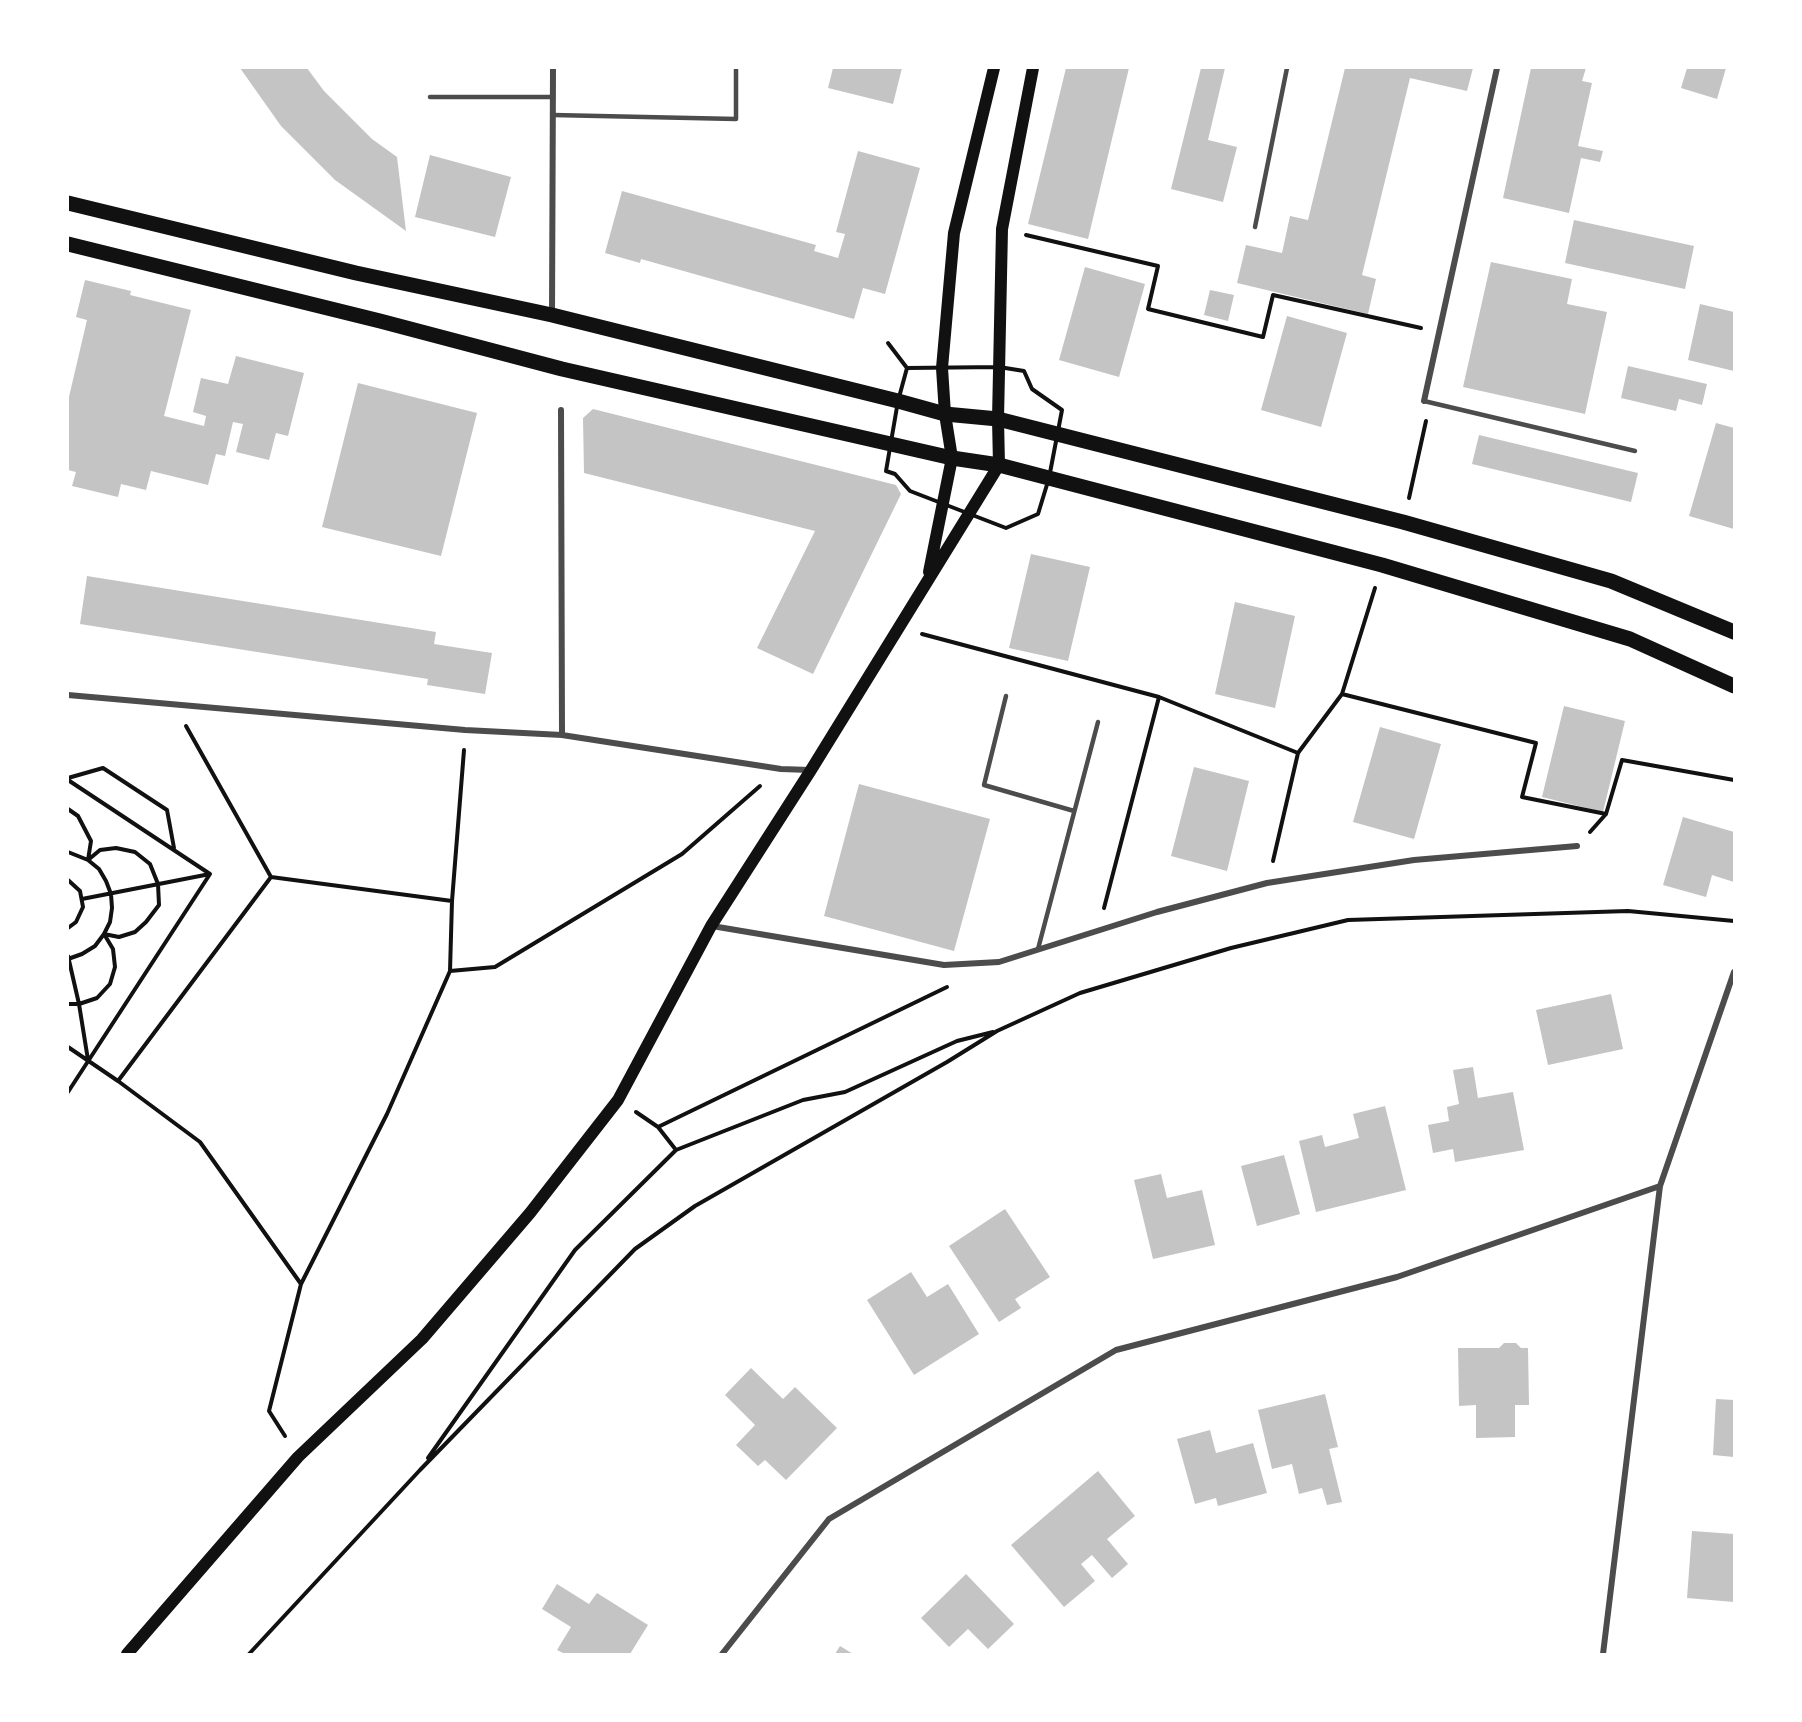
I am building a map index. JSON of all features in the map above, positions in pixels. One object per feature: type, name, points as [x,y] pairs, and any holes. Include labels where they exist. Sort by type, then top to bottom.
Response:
[{"type":"main road","points":[[927,582],[952,458],[945,414],[942,368],[954,233],[993,68]]},
{"type":"main road","points":[[127,1654],[298,1457],[422,1339],[530,1214],[618,1100],[711,926],[811,770],[999,465],[1002,229],[1033,68]]},
{"type":"main road","points":[[68,203],[356,273],[552,315],[945,414],[998,419],[1403,522],[1611,581],[1734,632]]},
{"type":"main road","points":[[68,244],[380,321],[562,369],[952,458],[999,465],[1382,565],[1629,639],[1734,686]]},
{"type":"street","points":[[552,315],[553,68]]},
{"type":"street","points":[[1427,402],[1439,332],[1497,68]]},
{"type":"street","points":[[561,410],[562,735]]},
{"type":"street","points":[[68,695],[465,730],[562,735],[781,769],[811,770]]},
{"type":"street","points":[[711,926],[944,965],[999,962],[1157,912],[1267,883],[1414,860],[1577,846]]},
{"type":"street","points":[[1603,1654],[1660,1186],[1734,972]]},
{"type":"street","points":[[722,1654],[829,1520],[1116,1350],[1397,1277],[1660,1186]]},
{"type":"lane","points":[[553,115],[736,119],[736,68]]},
{"type":"lane","points":[[1255,227],[1287,68]]},
{"type":"lane","points":[[430,97],[553,97]]},
{"type":"lane","points":[[1427,402],[1635,451]]},
{"type":"lane","points":[[1006,696],[984,785],[1074,811]]},
{"type":"lane","points":[[1038,950],[1098,722]]},
{"type":"path","points":[[1002,229],[1158,266],[1148,309],[1263,337],[1273,295],[1439,332]]},
{"type":"path","points":[[888,343],[907,368]]},
{"type":"path","points":[[1403,522],[1427,402]]},
{"type":"path","points":[[1267,883],[1298,753],[1342,694],[1382,565]]},
{"type":"path","points":[[899,628],[1159,697],[1298,753]]},
{"type":"path","points":[[1342,694],[1536,743],[1522,797],[1606,814]]},
{"type":"path","points":[[1097,931],[1159,697]]},
{"type":"path","points":[[173,703],[271,877]]},
{"type":"path","points":[[298,1457],[269,1411],[301,1284],[387,1114],[450,971],[452,901],[465,730]]},
{"type":"path","points":[[1577,846],[1606,814],[1622,760],[1734,780]]},
{"type":"path","points":[[68,779],[103,768],[167,810],[174,848]]},
{"type":"path","points":[[450,971],[495,967],[682,854],[781,769]]},
{"type":"path","points":[[68,779],[210,874]]},
{"type":"path","points":[[68,809],[78,816],[91,841],[88,860]]},
{"type":"path","points":[[88,860],[100,850],[116,848],[135,852],[150,864],[158,884],[159,905],[146,922],[135,932],[119,937],[104,934]]},
{"type":"path","points":[[68,852],[88,860],[99,869],[111,894],[110,922],[104,934],[89,950],[68,958],[79,1004],[88,1061]]},
{"type":"path","points":[[82,899],[210,874]]},
{"type":"path","points":[[68,1092],[210,874]]},
{"type":"path","points":[[271,877],[452,901]]},
{"type":"path","points":[[118,1082],[271,877]]},
{"type":"path","points":[[68,880],[75,885],[82,899],[80,915],[76,922],[68,928]]},
{"type":"path","points":[[249,1654],[420,1470],[635,1249],[694,1206],[947,1062],[997,1031],[1080,993],[1232,948],[1348,920],[1628,910],[1734,921]]},
{"type":"path","points":[[68,1004],[79,1004],[97,998],[110,984],[115,967],[113,949],[104,934]]},
{"type":"path","points":[[658,1128],[957,983]]},
{"type":"path","points":[[420,1470],[575,1250],[676,1150],[804,1100],[845,1092],[957,1041],[997,1031]]},
{"type":"path","points":[[68,1047],[200,1143],[301,1284]]},
{"type":"path","points":[[618,1100],[658,1128],[676,1150]]},
{"type":"building","points":[[240,68],[307,68],[324,91],[372,139],[397,157],[406,231],[335,180],[281,126]]},
{"type":"building","points":[[833,68],[902,68],[893,104],[828,88]]},
{"type":"building","points":[[1066,68],[1129,68],[1088,239],[1028,224]]},
{"type":"building","points":[[1201,68],[1225,68],[1208,140],[1237,147],[1223,202],[1171,189]]},
{"type":"building","points":[[1345,68],[1473,68],[1467,91],[1410,78],[1362,275],[1376,279],[1368,314],[1237,283],[1246,245],[1282,253],[1290,216],[1308,220]]},
{"type":"building","points":[[1531,68],[1586,68],[1582,81],[1592,83],[1578,146],[1603,151],[1600,162],[1581,158],[1569,213],[1503,198]]},
{"type":"building","points":[[1687,68],[1726,68],[1717,99],[1681,88]]},
{"type":"building","points":[[858,151],[920,168],[885,294],[863,288],[854,319],[641,259],[640,263],[605,253],[622,191],[816,245],[814,251],[838,258],[845,234],[836,232]]},
{"type":"building","points":[[430,155],[511,177],[495,237],[415,217]]},
{"type":"building","points":[[1574,220],[1694,246],[1685,289],[1565,263]]},
{"type":"building","points":[[1491,262],[1572,279],[1567,304],[1607,312],[1585,414],[1463,387]]},
{"type":"building","points":[[1085,267],[1145,284],[1119,377],[1059,360]]},
{"type":"building","points":[[85,280],[131,291],[130,295],[191,310],[164,416],[204,426],[206,416],[193,412],[201,378],[228,384],[236,356],[304,373],[288,436],[276,433],[269,460],[236,452],[243,424],[233,422],[225,456],[216,454],[208,485],[151,471],[146,490],[121,484],[118,497],[72,486],[76,472],[68,470],[68,401],[87,320],[76,317]]},
{"type":"building","points":[[1210,290],[1234,295],[1228,321],[1204,315]]},
{"type":"building","points":[[1700,304],[1734,312],[1734,371],[1688,360]]},
{"type":"building","points":[[1287,316],[1347,333],[1321,427],[1261,410]]},
{"type":"building","points":[[1628,366],[1707,384],[1702,405],[1679,399],[1676,411],[1621,398]]},
{"type":"building","points":[[358,383],[477,413],[441,556],[322,527]]},
{"type":"building","points":[[593,409],[896,485],[901,494],[813,674],[757,648],[815,531],[584,473],[583,418]]},
{"type":"building","points":[[1716,423],[1734,428],[1734,529],[1689,516]]},
{"type":"building","points":[[1479,435],[1638,473],[1631,502],[1472,464]]},
{"type":"building","points":[[1031,554],[1090,567],[1068,661],[1009,648]]},
{"type":"building","points":[[87,576],[436,632],[434,644],[492,653],[485,694],[427,685],[428,679],[80,624]]},
{"type":"building","points":[[1235,602],[1295,616],[1275,708],[1215,694]]},
{"type":"building","points":[[1564,706],[1625,721],[1603,812],[1542,797]]},
{"type":"building","points":[[1380,727],[1441,744],[1414,839],[1353,822]]},
{"type":"building","points":[[1194,767],[1249,781],[1227,871],[1171,856]]},
{"type":"building","points":[[859,784],[990,819],[954,951],[824,916]]},
{"type":"building","points":[[1683,817],[1734,832],[1734,882],[1712,875],[1706,897],[1663,885]]},
{"type":"building","points":[[1611,994],[1623,1049],[1548,1065],[1536,1010]]},
{"type":"building","points":[[1473,1067],[1478,1098],[1513,1092],[1524,1150],[1455,1162],[1453,1149],[1433,1153],[1428,1125],[1449,1121],[1447,1107],[1459,1104],[1453,1070]]},
{"type":"building","points":[[1385,1106],[1406,1190],[1316,1212],[1299,1141],[1322,1135],[1325,1147],[1359,1138],[1353,1114]]},
{"type":"building","points":[[1284,1155],[1300,1214],[1257,1226],[1241,1166]]},
{"type":"building","points":[[1161,1174],[1167,1198],[1202,1190],[1215,1245],[1153,1259],[1134,1180]]},
{"type":"building","points":[[1005,1209],[1050,1277],[1015,1299],[1021,1308],[999,1322],[949,1246]]},
{"type":"building","points":[[911,1272],[927,1297],[948,1284],[979,1334],[914,1375],[867,1300]]},
{"type":"building","points":[[1504,1343],[1516,1343],[1521,1348],[1528,1348],[1529,1405],[1515,1405],[1515,1437],[1476,1438],[1476,1405],[1459,1406],[1458,1348],[1499,1348]]},
{"type":"building","points":[[751,1368],[783,1399],[795,1387],[837,1428],[786,1480],[765,1460],[758,1466],[736,1445],[755,1425],[725,1395]]},
{"type":"building","points":[[1325,1394],[1338,1447],[1329,1449],[1342,1502],[1327,1505],[1322,1488],[1299,1494],[1292,1464],[1272,1469],[1258,1410]]},
{"type":"building","points":[[1716,1399],[1734,1400],[1734,1457],[1713,1455]]},
{"type":"building","points":[[1210,1430],[1216,1453],[1253,1443],[1267,1493],[1218,1506],[1216,1498],[1195,1504],[1177,1439]]},
{"type":"building","points":[[1098,1471],[1135,1516],[1107,1539],[1128,1564],[1112,1578],[1092,1555],[1081,1564],[1095,1581],[1064,1607],[1011,1545]]},
{"type":"building","points":[[1692,1531],[1734,1534],[1734,1602],[1687,1598]]},
{"type":"building","points":[[966,1574],[1014,1624],[988,1649],[968,1629],[949,1647],[921,1618]]},
{"type":"building","points":[[557,1584],[589,1604],[597,1593],[648,1625],[630,1654],[565,1654],[557,1650],[571,1627],[542,1609]]},
{"type":"building","points":[[840,1646],[853,1654],[835,1654]]}]
